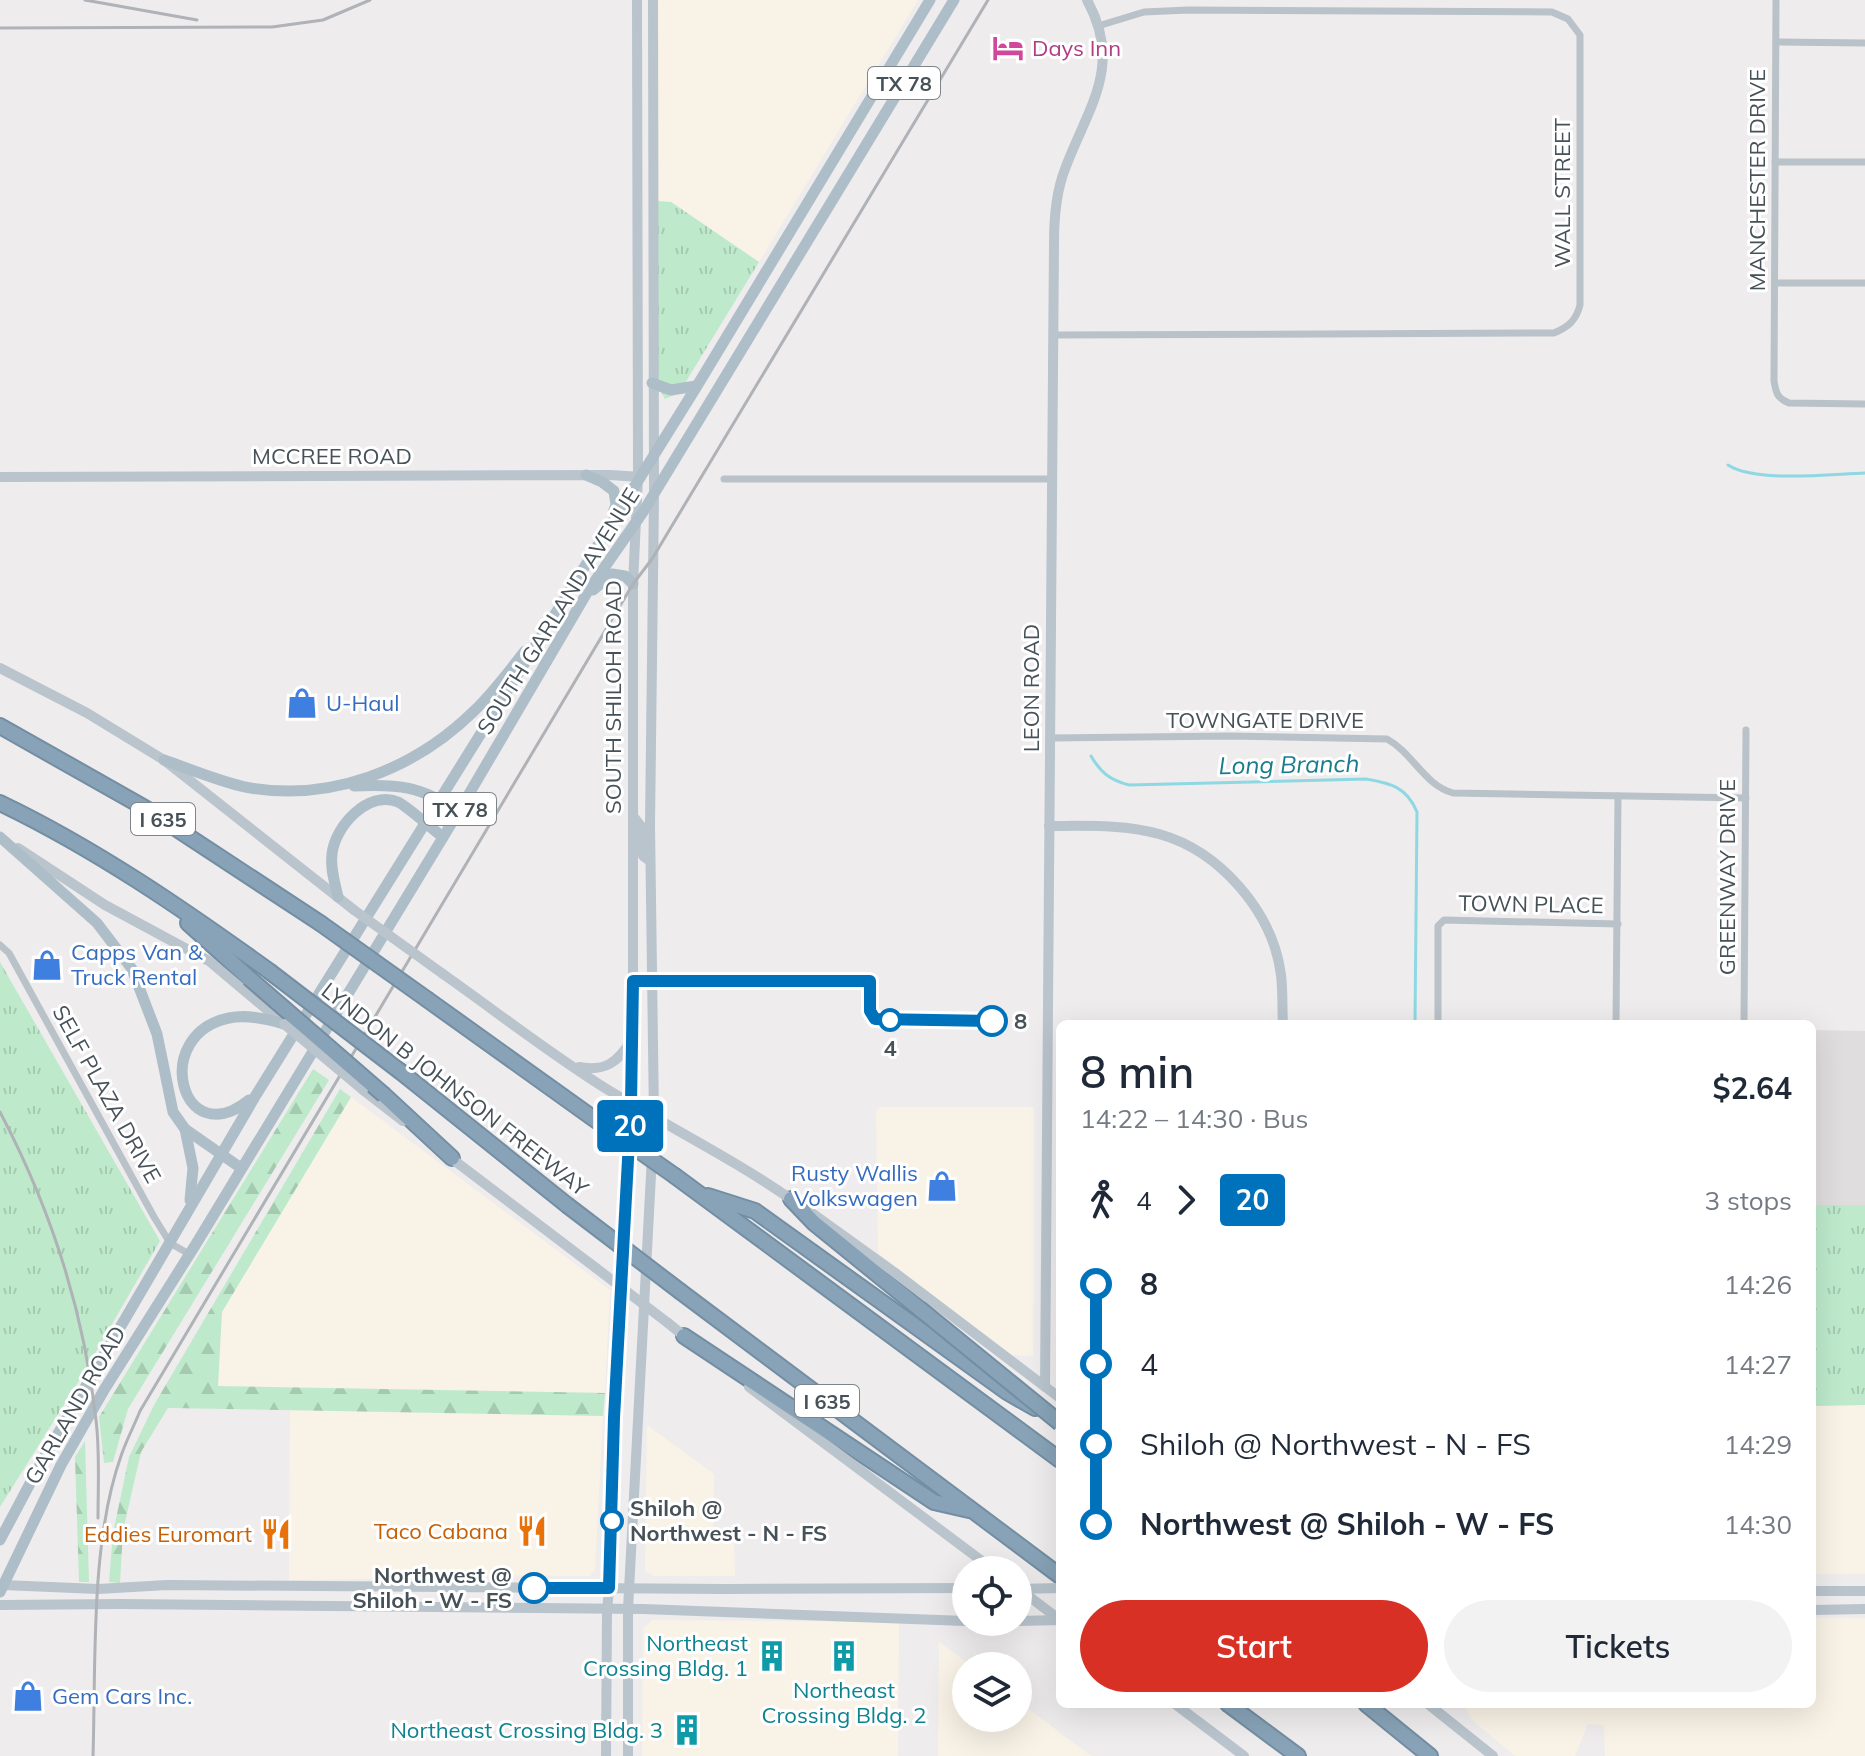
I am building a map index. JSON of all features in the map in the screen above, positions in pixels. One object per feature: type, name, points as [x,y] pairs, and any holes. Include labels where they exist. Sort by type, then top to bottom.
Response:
[{"type":"highway","name":"I 635","points":[[0,726],[145,808],[320,923],[675,1176],[1056,1457]]},
{"type":"highway","name":"LYNDON B JOHNSON FREEWAY","points":[[0,803],[143,882],[269,971],[567,1205],[1056,1573]]},
{"type":"highway","points":[[143,882],[452,1158]]},
{"type":"highway","points":[[694,1191],[755,1211],[1007,1392],[1056,1420]]},
{"type":"highway","points":[[791,1199],[814,1223],[1056,1419]]},
{"type":"highway","points":[[684,1336],[934,1502],[973,1511]]},
{"type":"highway","points":[[1233,1708],[1298,1756]]},
{"type":"highway","points":[[1371,1708],[1430,1756]]},
{"type":"main road","name":"SOUTH SHILOH ROAD","points":[[606,1756],[607,1609],[614,1418],[631,1104],[633,584],[638,477],[637,0]]},
{"type":"main road","points":[[653,0],[652,383],[653,456],[658,477]]},
{"type":"main road","name":"SOUTH GARLAND AVENUE","points":[[186,1215],[256,1095],[697,386],[930,0]]},
{"type":"main road","name":"SOUTH GARLAND AVENUE","points":[[192,1249],[459,811],[588,591],[654,494],[658,477],[954,0]]},
{"type":"main road","name":"LEON ROAD","points":[[1045,1387],[1054,232],[1058,192],[1064,170],[1100,87],[1103,62],[1098,26],[1087,0]]},
{"type":"main road","points":[[637,70],[653,70]]},
{"type":"main road","points":[[637,84],[653,84]]},
{"type":"main road","points":[[652,383],[671,390],[697,386]]},
{"type":"main road","points":[[586,475],[614,491],[616,505],[611,522]]},
{"type":"main road","name":"MCCREE ROAD","points":[[0,477],[658,477]]},
{"type":"main road","name":"SOUTH SHILOH ROAD","points":[[628,1756],[628,1609],[654,1118],[650,861],[654,494]]},
{"type":"main road","points":[[588,591],[598,588],[612,574],[625,576],[633,584]]},
{"type":"main road","points":[[325,788],[352,783],[395,767],[419,755],[451,731],[495,688],[550,619]]},
{"type":"main road","points":[[0,668],[87,713],[164,760],[354,910],[443,974],[631,1104],[703,1143],[791,1199],[894,1272],[1056,1395]]},
{"type":"main road","points":[[164,760],[245,787],[300,790],[395,784],[439,799],[459,811]]},
{"type":"main road","points":[[338,897],[332,872],[336,838],[351,817],[366,806],[392,801],[403,805],[443,837]]},
{"type":"main road","points":[[410,846],[413,816]]},
{"type":"main road","points":[[633,816],[641,826],[643,856],[650,861]]},
{"type":"main road","points":[[1049,826],[1120,827],[1161,834],[1184,843],[1223,869],[1243,890],[1272,943],[1281,973],[1283,1020]]},
{"type":"main road","points":[[0,836],[105,905],[209,961],[363,1090],[975,1556]]},
{"type":"main road","points":[[0,836],[97,923],[132,969],[157,1034],[173,1112],[185,1129],[241,1168]]},
{"type":"main road","points":[[633,981],[651,981]]},
{"type":"main road","points":[[256,1095],[242,1106],[224,1113],[205,1112],[193,1106],[184,1091],[182,1071],[185,1056],[193,1041],[215,1022],[231,1017],[249,1017],[284,1024]]},
{"type":"main road","points":[[574,1066],[591,1069],[612,1064],[621,1057],[632,1039]]},
{"type":"main road","points":[[185,1129],[193,1168],[186,1215]]},
{"type":"main road","name":"GARLAND ROAD","points":[[0,1540],[42,1461],[186,1215]]},
{"type":"main road","name":"GARLAND ROAD","points":[[1,1588],[68,1452],[192,1249]]},
{"type":"main road","points":[[620,1346],[642,1345]]},
{"type":"main road","points":[[0,1522],[42,1461]]},
{"type":"main road","points":[[247,1586],[248,1607]]},
{"type":"main road","points":[[405,1587],[405,1607]]},
{"type":"main road","points":[[1,1588],[952,1588]]},
{"type":"main road","points":[[1032,1589],[1056,1588]]},
{"type":"main road","points":[[1816,1591],[1865,1591]]},
{"type":"main road","points":[[1032,1599],[1056,1617]]},
{"type":"main road","points":[[0,1605],[628,1609],[952,1621]]},
{"type":"main road","points":[[1816,1610],[1865,1609]]},
{"type":"main road","points":[[1032,1621],[1056,1620]]},
{"type":"main road","points":[[1032,1623],[1056,1627]]},
{"type":"main road","points":[[1180,1708],[1244,1756]]},
{"type":"main road","points":[[1434,1708],[1493,1756]]},
{"type":"street","name":"MANCHESTER DRIVE","points":[[1776,0],[1774,381],[1779,399],[1789,403],[1865,404]]},
{"type":"street","name":"WALL STREET","points":[[1054,335],[1554,333],[1569,326],[1578,315],[1580,305],[1580,35],[1568,19],[1552,12],[1188,10],[1144,12],[1098,26]]},
{"type":"street","points":[[1776,42],[1865,43]]},
{"type":"street","points":[[1775,162],[1865,162]]},
{"type":"street","points":[[1775,283],[1865,283]]},
{"type":"street","points":[[724,479],[1052,479]]},
{"type":"street","name":"GREENWAY DRIVE","points":[[1744,1020],[1746,730]]},
{"type":"street","name":"TOWNGATE DRIVE","points":[[1051,738],[1229,736],[1387,739],[1402,747],[1429,780],[1453,793],[1746,798]]},
{"type":"street","points":[[1616,1020],[1618,796]]},
{"type":"street","name":"TOWN PLACE","points":[[1438,1020],[1438,926],[1444,920],[1618,924]]},
{"type":"street","name":"SELF PLAZA DRIVE","points":[[0,945],[9,953],[170,1243]]},
{"type":"street","points":[[170,1243],[192,1249]]},
{"type":"shaded area","points":[[657,0],[918,0],[759,262],[671,202],[657,201]]},
{"type":"shaded area","points":[[1816,1030],[1865,1031],[1865,1205],[1816,1205]]},
{"type":"shaded area","points":[[351,1097],[610,1290],[605,1393],[218,1386],[221,1312]]},
{"type":"shaded area","points":[[880,1107],[1034,1107],[1033,1356],[1007,1355],[878,1253],[876,1111]]},
{"type":"shaded area","points":[[1865,1405],[1865,1574],[1816,1574],[1816,1406]]},
{"type":"shaded area","points":[[290,1410],[603,1416],[595,1570],[590,1576],[437,1575],[436,1578],[289,1580]]},
{"type":"shaded area","points":[[647,1425],[714,1474],[713,1540],[734,1543],[735,1576],[653,1576],[645,1571]]},
{"type":"shaded area","points":[[1816,1618],[1865,1618],[1865,1756],[1605,1756],[1604,1725],[1588,1724],[1575,1756],[1515,1756],[1472,1720],[1466,1708],[1816,1708]]},
{"type":"shaded area","points":[[652,1620],[899,1622],[898,1756],[642,1756],[643,1629]]},
{"type":"shaded area","points":[[939,1642],[953,1652],[952,1732],[1032,1732],[1032,1712],[1091,1756],[938,1756]]},
{"type":"green space","points":[[657,201],[671,202],[759,262],[679,393],[665,399],[657,384]]},
{"type":"green space","points":[[0,962],[160,1241],[82,1376],[0,1507]]},
{"type":"green space","points":[[313,1069],[329,1080],[128,1409],[113,1462],[104,1463],[99,1417]]},
{"type":"green space","points":[[340,1089],[351,1097],[222,1312],[218,1386],[605,1393],[603,1416],[168,1408],[141,1452],[123,1531],[120,1583],[109,1582],[113,1533],[129,1457],[154,1405]]},
{"type":"green space","points":[[1816,1205],[1865,1205],[1865,1405],[1816,1406]]},
{"type":"green space","points":[[85,1441],[89,1582],[79,1582],[75,1457]]},
{"type":"waterway","points":[[1728,465],[1740,471],[1774,476],[1865,473]]},
{"type":"waterway","name":"Long Branch","points":[[1091,756],[1107,775],[1129,785],[1366,779],[1403,792],[1417,812],[1415,1020]]},
{"type":"railway","points":[[85,0],[197,20]]},
{"type":"railway","points":[[0,28],[272,27],[323,20],[370,0]]},
{"type":"railway","points":[[93,1756],[96,1604],[104,1527],[121,1456],[140,1411],[633,584],[652,559],[988,0]]},
{"type":"railway","points":[[0,1112],[50,1223],[74,1300],[91,1379],[96,1420],[98,1518]]},
{"type":"bus line","name":"20","points":[[534,1588],[609,1588],[614,1418],[631,1104],[633,981],[870,981],[870,1011],[875,1019],[992,1021]]},
{"type":"place","name":"Days Inn","points":[[1008,48]]},
{"type":"place","name":"U-Haul","points":[[302,703]]},
{"type":"place","name":"Capps Van & Truck Rental","points":[[47,965]]},
{"type":"place","name":"4","points":[[890,1020]]},
{"type":"place","name":"8","points":[[992,1021]]},
{"type":"place","name":"Rusty Wallis Volkswagen","points":[[942,1186]]},
{"type":"place","name":"Shiloh @ Northwest - N - FS","points":[[612,1521]]},
{"type":"place","name":"Taco Cabana","points":[[532,1531]]},
{"type":"place","name":"Eddies Euromart","points":[[276,1534]]},
{"type":"place","name":"Northwest @ Shiloh - W - FS","points":[[534,1588]]},
{"type":"place","name":"Northeast Crossing Bldg. 1","points":[[772,1656]]},
{"type":"place","name":"Northeast Crossing Bldg. 2","points":[[844,1656]]},
{"type":"place","name":"Gem Cars Inc.","points":[[28,1696]]},
{"type":"place","name":"Northeast Crossing Bldg. 3","points":[[687,1730]]}]
